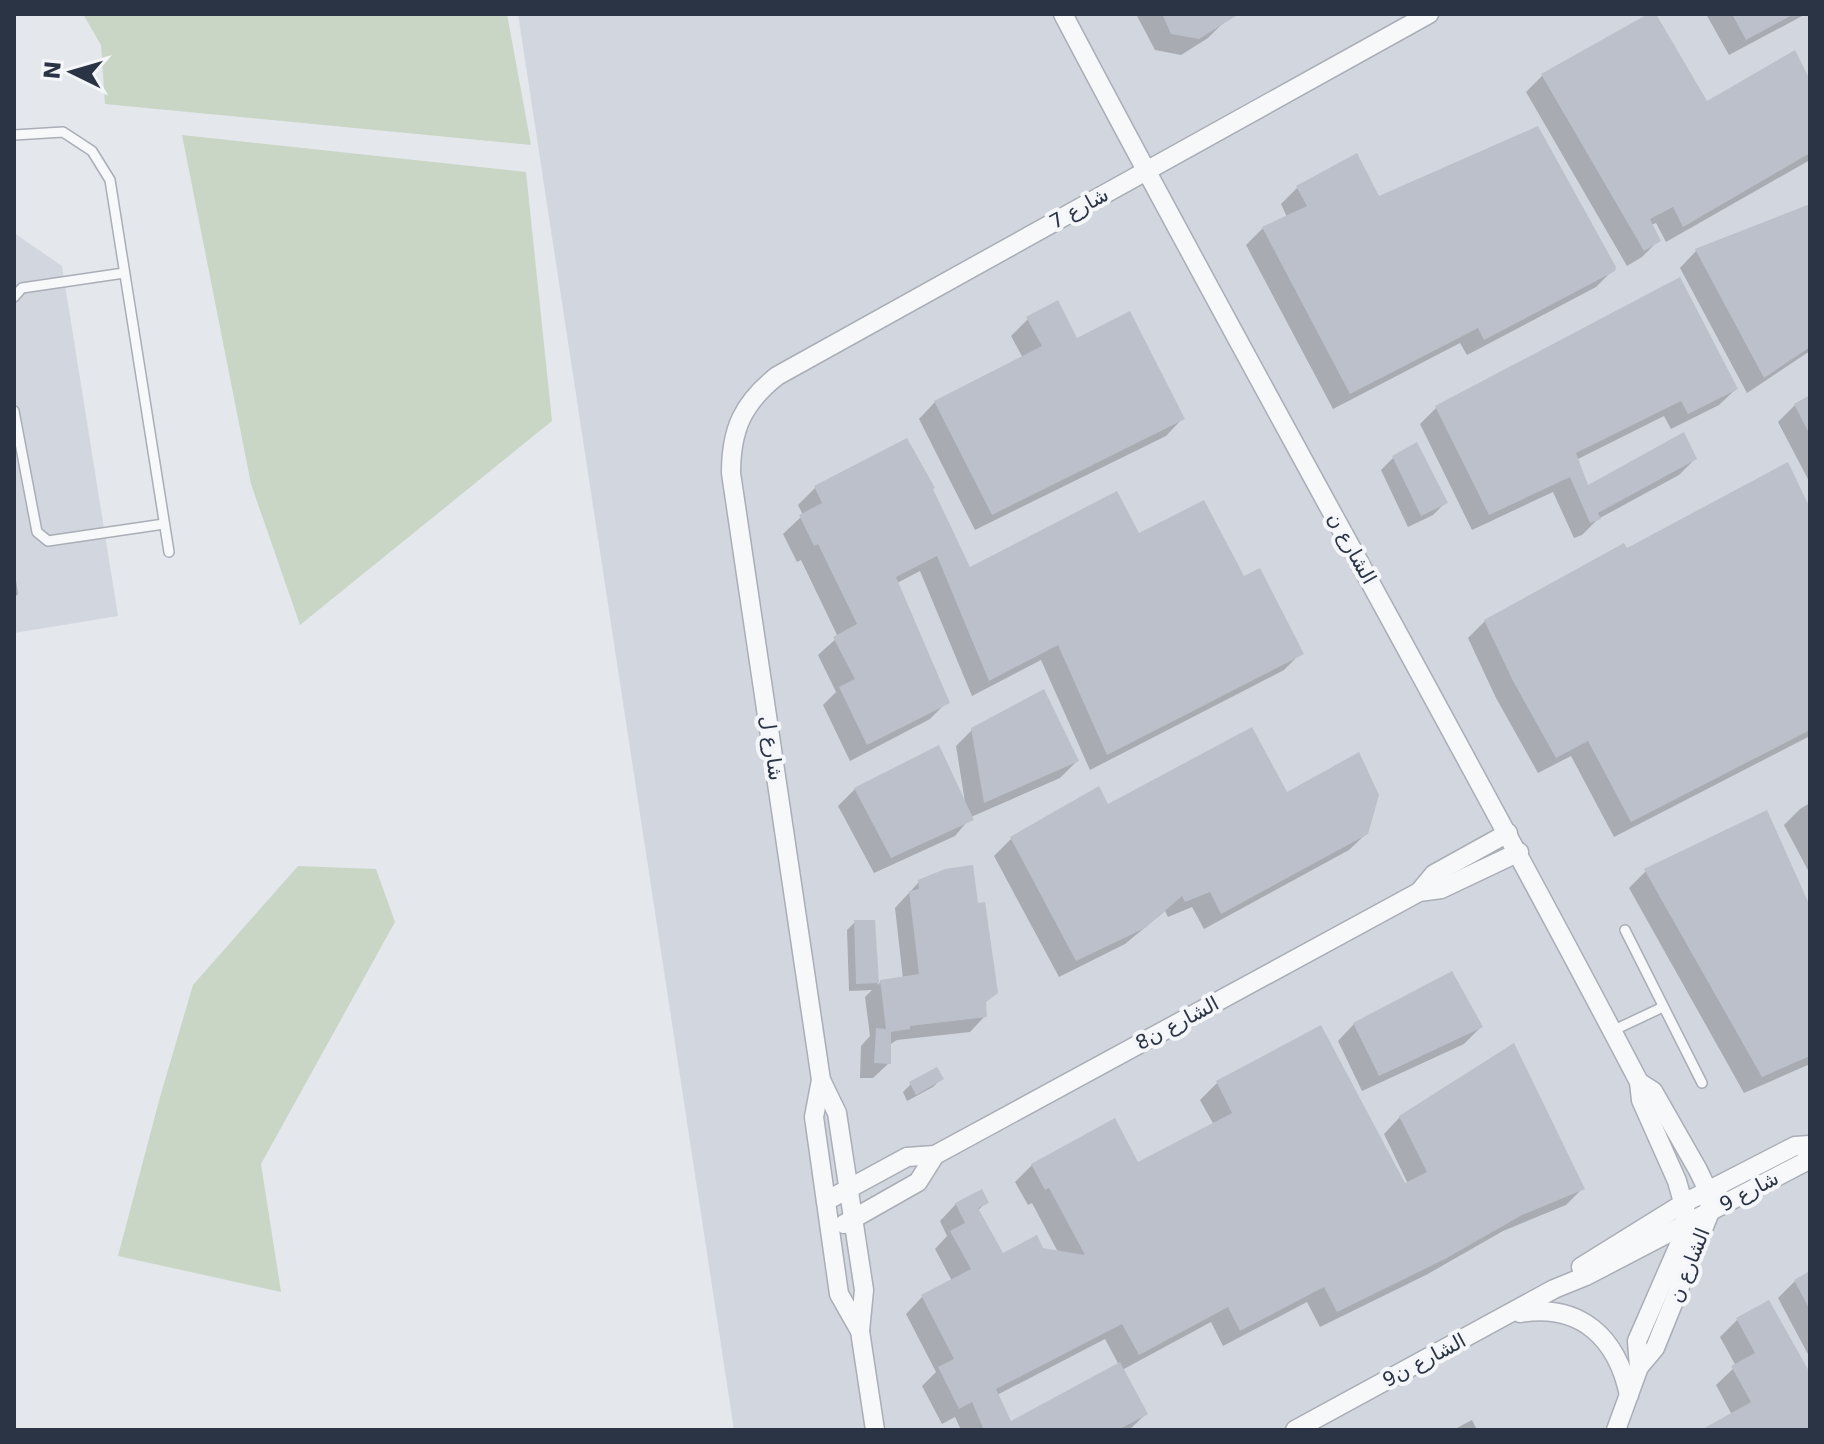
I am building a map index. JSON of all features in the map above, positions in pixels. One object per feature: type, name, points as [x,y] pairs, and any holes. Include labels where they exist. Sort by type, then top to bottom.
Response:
[{"type":"street","name":"الشارع ن","points":[[1063,14],[1145,171],[1519,852],[1639,1082],[1641,1100],[1677,1181],[1686,1224],[1637,1341],[1639,1367]]},
{"type":"street","name":"شارع 7","points":[[742,417],[761,389],[777,376],[1429,14]]},
{"type":"street","name":"شارع ل","points":[[742,417],[731,453],[731,473],[821,1080],[837,1113],[864,1290],[860,1331],[875,1430]]},
{"type":"street","name":"الشارع ن8","points":[[1419,892],[1434,874],[1508,833]]},
{"type":"street","name":"الشارع ن8","points":[[826,1201],[907,1157],[935,1155],[1419,892],[1441,889],[1519,852]]},
{"type":"street","name":"شارع ل","points":[[821,1080],[814,1117],[839,1294],[860,1331]]},
{"type":"street","name":"الشارع ن","points":[[1616,1430],[1639,1367],[1655,1348],[1710,1212],[1708,1191],[1653,1091],[1639,1082]]},
{"type":"street","name":"شارع 9","points":[[1684,1203],[1795,1146],[1810,1145]]},
{"type":"street","name":"شارع 9","points":[[1686,1224],[1803,1163],[1810,1154]]},
{"type":"street","name":"الشارع ن8","points":[[830,1230],[918,1182],[935,1155]]},
{"type":"street","name":"الشارع ن9","points":[[1554,1289],[1583,1265],[1684,1203]]},
{"type":"street","name":"الشارع ن9","points":[[1295,1430],[1554,1289],[1586,1276],[1686,1224]]},
{"type":"street","points":[[1509,1314],[1537,1310],[1564,1314],[1589,1326],[1610,1345],[1623,1370],[1629,1397]]},
{"type":"lane","points":[[14,135],[63,132],[92,151],[110,180],[169,552]]},
{"type":"lane","points":[[14,297],[22,288],[124,273]]},
{"type":"lane","points":[[14,411],[37,532],[48,541],[164,524]]},
{"type":"lane","points":[[1625,930],[1702,1083]]},
{"type":"lane","points":[[1612,1031],[1663,1007]]},
{"type":"shaded area","points":[[518,14],[1810,14],[1810,1430],[734,1430]]},
{"type":"shaded area","points":[[14,233],[62,266],[118,616],[14,633]]},
{"type":"green space","points":[[83,14],[507,14],[531,145],[105,104],[101,45]]},
{"type":"green space","points":[[182,135],[526,172],[552,421],[300,625],[251,484]]},
{"type":"green space","points":[[298,866],[376,869],[395,922],[261,1164],[281,1292],[118,1256],[193,985]]},
{"type":"building","points":[[1162,14],[1239,14],[1199,39],[1171,34]]},
{"type":"building","points":[[1648,14],[1656,14],[1707,101],[1795,50],[1810,80],[1810,153],[1683,227],[1673,207],[1650,219],[1661,241],[1644,251],[1541,74]]},
{"type":"building","points":[[1732,14],[1794,14],[1746,40]]},
{"type":"building","points":[[1538,126],[1616,267],[1615,271],[1484,340],[1478,328],[1350,394],[1262,227],[1307,206],[1296,186],[1357,153],[1379,196]]},
{"type":"building","points":[[1810,204],[1810,347],[1764,378],[1695,249]]},
{"type":"building","points":[[1680,277],[1738,389],[1688,414],[1681,401],[1576,453],[1588,485],[1684,432],[1697,459],[1598,513],[1601,519],[1590,523],[1570,477],[1489,515],[1435,406]]},
{"type":"building","points":[[1058,300],[1077,338],[1130,311],[1185,419],[992,515],[934,401],[1042,346],[1026,317]]},
{"type":"building","points":[[1810,395],[1810,435],[1794,404]]},
{"type":"building","points":[[907,438],[935,488],[970,567],[1117,491],[1139,533],[1204,500],[1244,576],[1260,568],[1304,654],[1107,755],[1058,645],[989,681],[937,556],[896,577],[950,703],[867,745],[839,687],[855,679],[833,637],[857,624],[818,544],[814,546],[799,515],[822,503],[814,486]]},
{"type":"building","points":[[1417,442],[1448,503],[1421,516],[1392,456]]},
{"type":"building","points":[[1788,462],[1810,508],[1810,730],[1631,822],[1588,741],[1556,758],[1513,681],[1484,620],[1624,543],[1627,548]]},
{"type":"building","points":[[1044,689],[1079,761],[984,803],[971,728]]},
{"type":"building","points":[[1252,727],[1287,792],[1359,752],[1379,795],[1368,834],[1221,914],[1210,892],[1185,902],[1182,896],[1145,928],[1076,961],[1010,837],[1099,786],[1108,804]]},
{"type":"building","points":[[939,745],[974,820],[891,858],[854,788]]},
{"type":"building","points":[[1767,810],[1810,906],[1810,1056],[1762,1077],[1644,869]]},
{"type":"building","points":[[973,865],[978,903],[985,902],[998,993],[986,1002],[987,1017],[910,1026],[910,1029],[891,1032],[891,1064],[874,1063],[876,1028],[886,1029],[880,980],[919,974],[909,891],[919,889],[918,880],[945,869]]},
{"type":"building","points":[[854,920],[875,920],[879,983],[856,984]]},
{"type":"building","points":[[1452,971],[1483,1027],[1379,1076],[1353,1023]]},
{"type":"building","points":[[1321,1025],[1405,1183],[1427,1172],[1399,1116],[1514,1043],[1585,1189],[1522,1215],[1445,1259],[1337,1312],[1324,1287],[1240,1331],[1228,1307],[1139,1355],[1122,1324],[996,1389],[1011,1421],[1120,1362],[1148,1414],[1118,1430],[984,1430],[972,1402],[959,1409],[938,1367],[954,1359],[921,1295],[971,1269],[950,1231],[965,1223],[955,1203],[982,1189],[989,1203],[978,1208],[1003,1253],[1037,1235],[1043,1248],[1085,1255],[1049,1188],[1045,1190],[1031,1164],[1115,1118],[1138,1162],[1232,1113],[1216,1081]]},
{"type":"building","points":[[937,1067],[944,1079],[916,1095],[909,1082]]},
{"type":"building","points":[[1810,1271],[1810,1310],[1794,1280]]},
{"type":"building","points":[[1769,1300],[1810,1373],[1810,1430],[1701,1430],[1751,1402],[1731,1366],[1755,1353],[1736,1318]]}]
